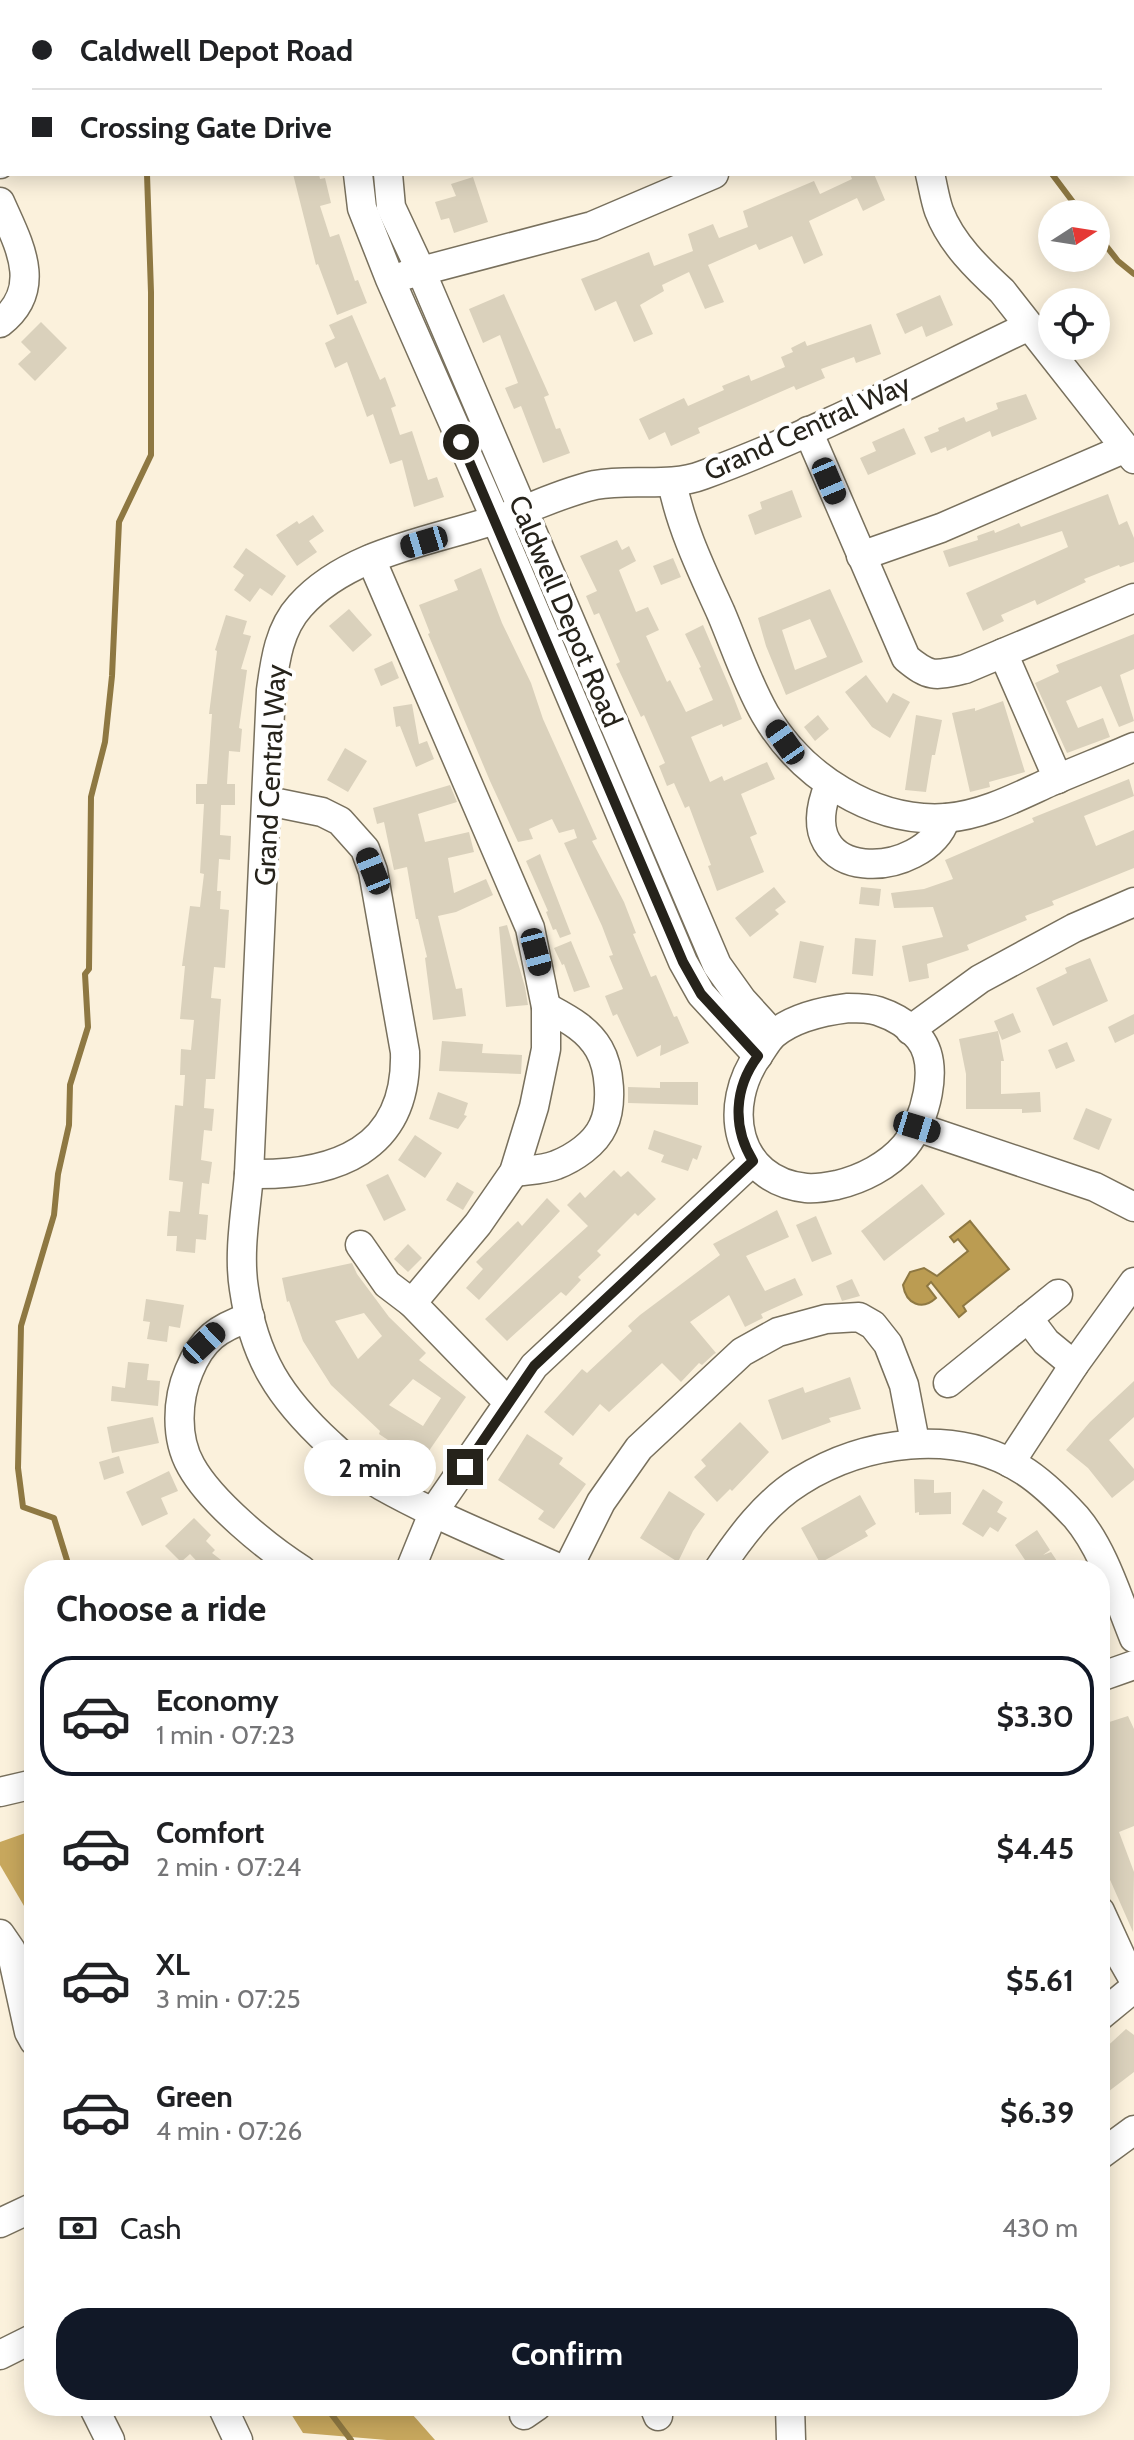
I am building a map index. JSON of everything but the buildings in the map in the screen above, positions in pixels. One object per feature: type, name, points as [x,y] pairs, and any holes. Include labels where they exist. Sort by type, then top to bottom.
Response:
[{"type":"street","name":"Caldwell Depot Road","points":[[358,176],[362,208],[390,279],[496,520],[683,962],[701,994],[766,1045]]},
{"type":"street","name":"Caldwell Depot Road","points":[[388,176],[391,207],[717,965],[742,1000],[766,1045]]},
{"type":"street","points":[[390,279],[592,226],[704,176]]},
{"type":"street","points":[[861,556],[941,528],[1130,453],[1002,291],[955,240],[939,212],[930,176]]},
{"type":"street","points":[[0,202],[23,255],[25,287],[12,314],[0,323]]},
{"type":"street","name":"Grand Central Way","points":[[543,1560],[379,1485],[298,1414],[274,1382],[258,1348],[243,1287],[244,1234],[268,801],[271,690],[275,660],[284,630],[299,606],[325,584],[371,559],[594,486],[672,482],[700,476],[808,431],[1029,326]]},
{"type":"street","points":[[808,431],[906,658],[925,674],[941,675],[965,669],[1134,598]]},
{"type":"street","points":[[672,482],[676,504],[694,552],[764,713],[785,742],[829,785],[866,803],[908,815],[946,818],[980,812],[1134,747]]},
{"type":"street","points":[[371,559],[530,928],[546,1007],[546,1049],[534,1107],[514,1172],[478,1224],[412,1303]]},
{"type":"street","points":[[1003,653],[1058,779]]},
{"type":"street","points":[[829,785],[821,803],[821,836],[832,851],[852,862],[883,863],[906,857],[929,845],[942,830],[946,818]]},
{"type":"street","points":[[249,1174],[307,1172],[361,1153],[379,1134],[391,1114],[400,1096],[405,1072],[405,1052],[381,912],[365,849],[340,821],[322,812],[268,801]]},
{"type":"street","points":[[910,1030],[980,979],[1074,928],[1134,902]]},
{"type":"street","points":[[514,1172],[555,1166],[586,1148],[603,1126],[608,1073],[598,1047],[581,1027],[546,1007]]},
{"type":"street","points":[[848,1008],[876,1010],[910,1030],[921,1040],[928,1061],[928,1095],[917,1127],[904,1147],[886,1163],[868,1175],[849,1182],[809,1189],[771,1177],[753,1161],[744,1146],[739,1128],[738,1106],[748,1070],[766,1045],[799,1021],[826,1011],[848,1008]]},
{"type":"street","points":[[917,1127],[1095,1187],[1134,1207]]},
{"type":"street","points":[[414,1560],[434,1511],[534,1366],[753,1161]]},
{"type":"street","points":[[360,1245],[387,1284],[412,1303],[508,1402]]},
{"type":"street","points":[[1010,1463],[1074,1365],[1134,1282]]},
{"type":"street","points":[[948,1383],[1058,1294]]},
{"type":"street","points":[[250,1317],[217,1331],[204,1343],[194,1359],[181,1394],[183,1444],[190,1465],[208,1489],[286,1560]]},
{"type":"street","points":[[570,1560],[601,1502],[639,1448],[742,1352],[778,1332],[826,1319],[859,1317],[873,1325],[888,1344],[904,1385],[915,1442]]},
{"type":"street","points":[[1028,1318],[1046,1342],[1074,1365]]},
{"type":"street","points":[[726,1560],[765,1509],[799,1482],[834,1464],[877,1449],[915,1442],[990,1454],[1021,1468],[1051,1492],[1078,1520],[1102,1560]]},
{"type":"street","points":[[1110,1580],[1134,1638]]},
{"type":"street","points":[[1110,1673],[1134,1665]]},
{"type":"street","points":[[0,1792],[24,1786]]},
{"type":"street","points":[[1110,1931],[1134,1980]]},
{"type":"street","points":[[0,1934],[11,1950],[24,2009]]},
{"type":"street","points":[[1110,2008],[1134,1988]]},
{"type":"street","points":[[1110,2148],[1134,2130]]},
{"type":"street","points":[[0,2223],[24,2212]]},
{"type":"street","points":[[0,2355],[24,2343]]},
{"type":"street","points":[[98,2416],[110,2440]]},
{"type":"street","points":[[227,2416],[238,2440]]},
{"type":"street","points":[[790,2416],[791,2440]]},
{"type":"shaded area","points":[[970,1221],[1009,1269],[963,1306],[966,1311],[959,1317],[931,1282],[927,1286],[936,1298],[925,1304],[915,1304],[907,1297],[903,1285],[910,1272],[924,1268],[937,1276],[968,1251],[958,1239],[954,1242],[950,1237]]},
{"type":"shaded area","points":[[24,1834],[24,1906],[0,1865],[0,1842]]},
{"type":"shaded area","points":[[292,2416],[414,2416],[435,2440],[387,2440],[303,2433]]},
{"type":"waterway","points":[[67,1560],[54,1518],[23,1507],[18,1468],[21,1326],[54,1215],[58,1174],[69,1125],[70,1085],[88,1027],[85,974],[89,969],[91,797],[105,742],[112,676],[119,522],[151,455],[147,176]]},
{"type":"waterway","points":[[1054,176],[1072,200]]},
{"type":"waterway","points":[[1110,251],[1134,274]]},
{"type":"waterway","points":[[333,2416],[351,2440]]},
{"type":"route","points":[[461,442],[683,962],[701,994],[758,1056],[748,1070],[738,1106],[739,1128],[744,1146],[753,1161],[534,1366],[465,1467]]}]
